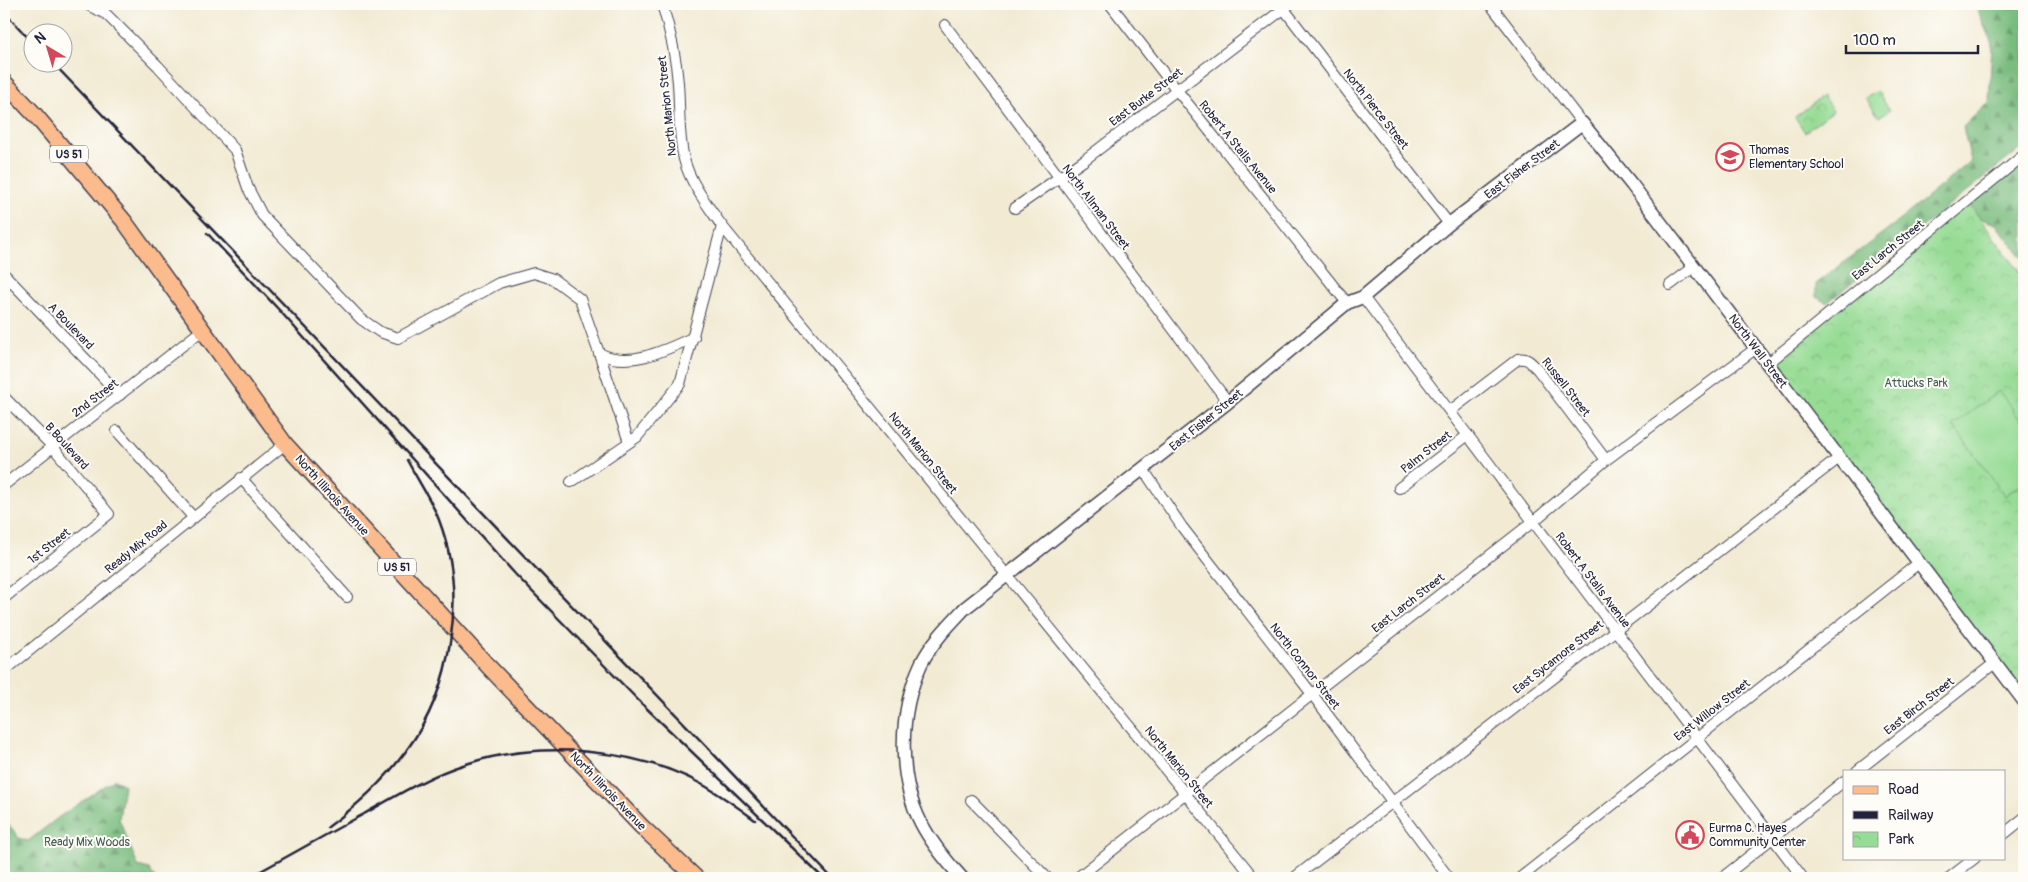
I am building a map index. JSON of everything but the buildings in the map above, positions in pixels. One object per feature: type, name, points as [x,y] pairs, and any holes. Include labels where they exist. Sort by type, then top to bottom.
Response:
[{"type":"main road","name":"North Illinois Avenue","points":[[4,82],[36,116],[124,221],[201,331],[285,444],[488,666],[641,826],[696,878]]},
{"type":"street","points":[[86,4],[106,14],[158,66],[236,150],[248,188],[262,215],[360,319],[380,332],[398,338],[500,283],[534,273],[553,279],[580,299],[629,442]]},
{"type":"street","name":"North Marion Street","points":[[662,4],[672,34],[678,82],[680,139],[684,161],[697,188],[722,226],[1254,878]]},
{"type":"street","name":"Robert A Stalls Avenue","points":[[1110,4],[1348,303]]},
{"type":"street","points":[[1492,7],[1504,4]]},
{"type":"street","name":"East Burke Street","points":[[1015,208],[1287,7]]},
{"type":"street","name":"North Pierce Street","points":[[1287,7],[1449,224]]},
{"type":"street","name":"North Wall Street","points":[[1492,7],[1632,185],[2024,701]]},
{"type":"street","name":"North Allman Street","points":[[945,25],[1228,402]]},
{"type":"street","name":"East Fisher Street","points":[[962,878],[922,824],[909,789],[906,765],[905,724],[911,691],[922,664],[940,634],[959,614],[1007,575],[1228,402],[1348,303],[1363,297],[1449,224],[1582,123]]},
{"type":"street","name":"East Larch Street","points":[[1767,364],[2024,155]]},
{"type":"street","points":[[571,482],[637,437],[680,384],[694,338],[722,226]]},
{"type":"street","points":[[1670,285],[1694,267]]},
{"type":"street","name":"A Boulevard","points":[[4,274],[120,395]]},
{"type":"street","name":"Robert A Stalls Avenue","points":[[1363,297],[1534,521],[1695,739],[1803,878]]},
{"type":"street","name":"2nd Street","points":[[4,485],[201,331]]},
{"type":"street","points":[[599,353],[611,360],[650,356],[694,338]]},
{"type":"street","name":"East Larch Street","points":[[1077,878],[1534,521],[1606,460],[1755,349]]},
{"type":"street","name":"Russell Street","points":[[1450,411],[1518,359],[1529,359],[1606,460]]},
{"type":"street","name":"B Boulevard","points":[[4,397],[52,446],[109,514]]},
{"type":"street","points":[[117,431],[193,517]]},
{"type":"street","name":"Palm Street","points":[[1399,488],[1468,435]]},
{"type":"street","name":"Ready Mix Road","points":[[4,671],[285,444]]},
{"type":"street","name":"East Sycamore Street","points":[[1294,878],[1614,629],[1839,458]]},
{"type":"street","name":"North Connor Street","points":[[1143,469],[1186,532],[1312,694],[1449,878]]},
{"type":"street","points":[[241,478],[347,597]]},
{"type":"street","name":"1st Street","points":[[4,598],[109,514]]},
{"type":"street","name":"East Willow Street","points":[[1520,878],[1920,562]]},
{"type":"street","name":"East Birch Street","points":[[1858,770],[1996,662]]},
{"type":"street","points":[[1722,878],[1843,782]]},
{"type":"street","points":[[971,800],[1047,878]]},
{"type":"street","points":[[2006,832],[2024,818]]},
{"type":"street","points":[[1950,878],[1972,860]]},
{"type":"green space","points":[[1986,4],[2024,4],[2024,146],[1827,303],[1816,297],[1816,284],[1901,219],[1971,161],[1963,127],[1989,102],[1992,44],[1978,11]]},
{"type":"green space","points":[[1877,91],[1890,110],[1879,117],[1866,98]]},
{"type":"green space","points":[[1823,96],[1833,111],[1805,132],[1795,117]]},
{"type":"green space","points":[[2024,161],[2024,259],[1996,224],[1967,214],[1976,199]]},
{"type":"green space","name":"Attucks Park","points":[[1967,201],[2024,278],[2024,703],[1767,364]]},
{"type":"green space","points":[[1999,391],[2024,425],[2024,482],[2005,496],[1953,425]]},
{"type":"green space","name":"Ready Mix Woods","points":[[115,779],[124,785],[119,819],[138,866],[149,869],[155,878],[4,878],[4,818],[19,838],[28,841],[59,817]]},
{"type":"railway","points":[[4,12],[22,31]]},
{"type":"railway","points":[[62,72],[832,878]]},
{"type":"railway","points":[[207,233],[280,311],[515,574],[639,701],[823,878]]},
{"type":"railway","points":[[328,827],[370,792],[406,751],[422,726],[435,699],[451,639],[453,609],[452,578],[448,548],[436,512],[407,460]]},
{"type":"railway","points":[[248,878],[427,780],[466,764],[495,756],[525,752],[556,750],[588,752],[619,756],[649,763],[678,773],[705,786],[755,820]]},
{"type":"place","name":"Thomas Elementary School","points":[[1730,157]]},
{"type":"place","name":"Eurma C. Hayes Community Center","points":[[1690,835]]}]
